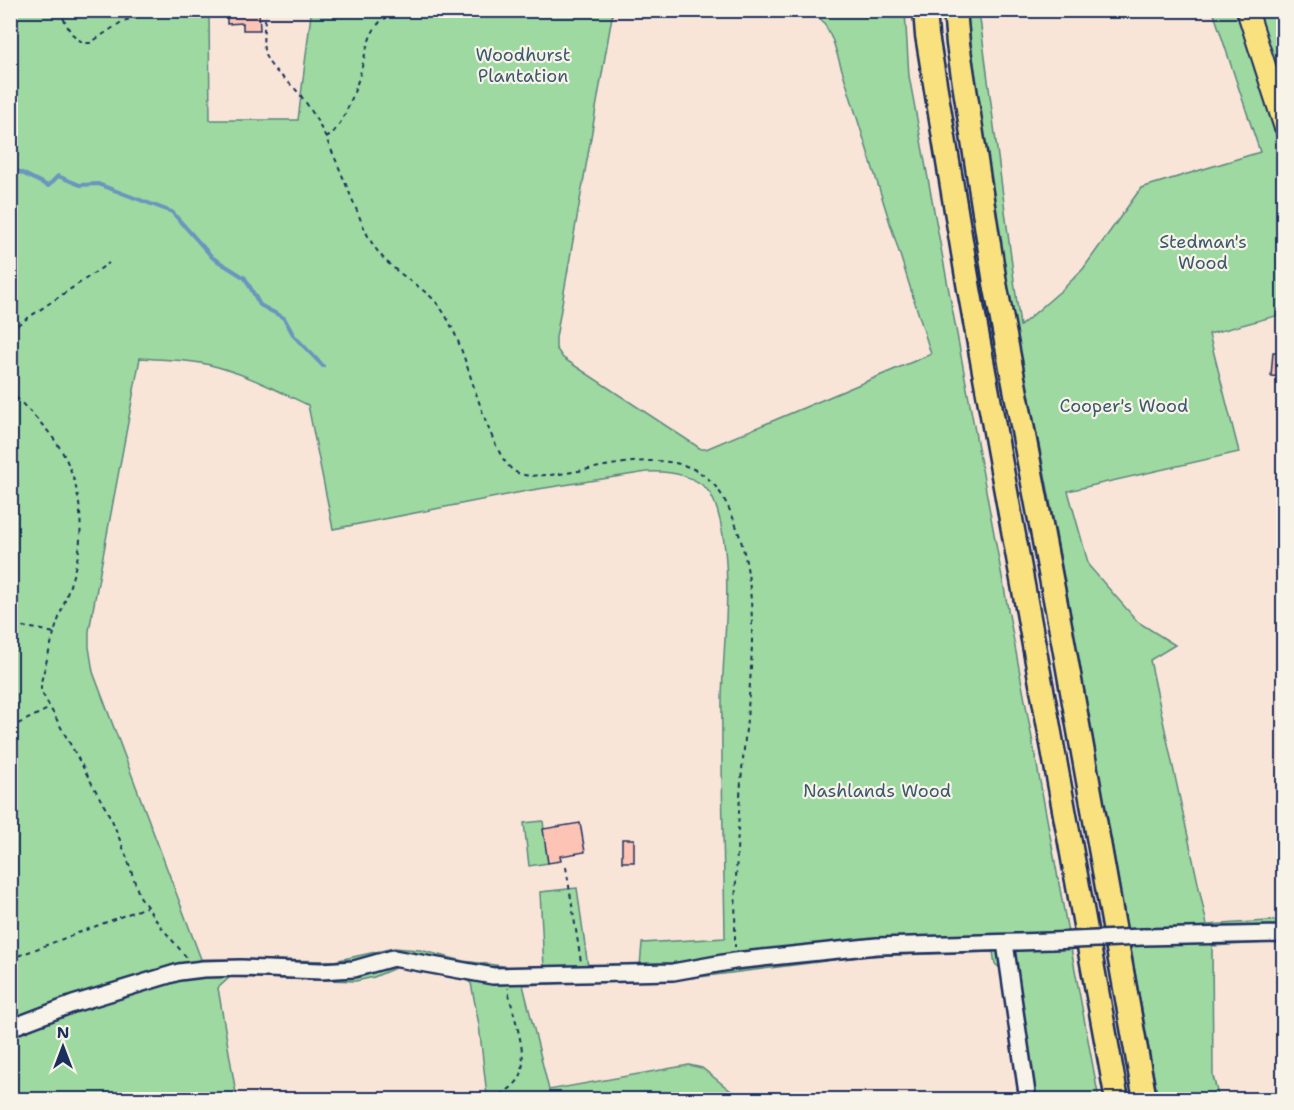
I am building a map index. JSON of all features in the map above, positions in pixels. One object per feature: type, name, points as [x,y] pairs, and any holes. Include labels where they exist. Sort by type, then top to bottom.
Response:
[{"type":"highway","points":[[925,10],[959,237],[1117,1100]]},
{"type":"highway","points":[[955,10],[959,56],[995,283],[1063,641],[1145,1100]]},
{"type":"main road","points":[[1247,10],[1284,125]]},
{"type":"street","points":[[10,1028],[73,1004],[195,969],[321,971],[354,969],[393,958],[506,976],[673,972],[734,961],[877,946],[1284,934]]},
{"type":"street","points":[[1005,943],[1028,1100]]},
{"type":"path","points":[[59,10],[71,33],[82,43],[90,43],[123,21],[160,10]]},
{"type":"path","points":[[266,10],[264,45],[266,58],[304,101],[326,138],[374,247],[391,267],[437,303],[448,321],[459,342],[496,445],[508,465],[519,473],[532,476],[652,461],[677,462],[703,474],[716,486],[731,513],[740,538],[748,576],[752,623],[735,870],[734,961]]},
{"type":"path","points":[[326,138],[337,129],[360,74],[375,29],[387,17],[400,10]]},
{"type":"path","points":[[10,330],[109,263]]},
{"type":"path","points":[[10,390],[55,440],[67,459],[76,491],[80,532],[78,551],[41,682],[41,691],[112,820],[139,895],[195,969]]},
{"type":"path","points":[[10,625],[54,633]]},
{"type":"path","points":[[10,728],[50,708]]},
{"type":"path","points":[[566,867],[583,974]]},
{"type":"path","points":[[10,959],[146,907]]},
{"type":"path","points":[[493,1100],[514,1085],[520,1078],[522,1070],[521,1047],[506,976]]},
{"type":"green space","points":[[10,11],[209,11],[210,120],[298,120],[310,11],[613,11],[556,348],[563,358],[701,449],[706,449],[931,354],[833,41],[824,23],[813,11],[905,11],[909,76],[1099,1099],[1022,1099],[1004,971],[995,964],[993,952],[865,956],[691,978],[523,985],[549,1090],[689,1065],[702,1068],[741,1099],[471,1099],[487,1096],[479,1025],[471,983],[402,965],[374,977],[356,981],[230,977],[218,988],[237,1099],[11,1099]],"holes":[[[140,358],[193,362],[223,368],[260,382],[308,405],[333,529],[532,490],[647,472],[665,472],[684,476],[707,490],[715,503],[721,523],[726,569],[727,606],[722,730],[725,938],[642,943],[640,966],[612,964],[588,967],[577,888],[540,892],[544,968],[518,968],[463,961],[420,950],[394,948],[334,961],[201,959],[93,672],[89,647],[89,631]]]},
{"type":"green space","points":[[967,11],[979,11],[1020,326],[1083,269],[1141,188],[1260,152],[1213,11],[1237,11],[1283,157],[1283,314],[1209,334],[1239,452],[1068,491],[1089,566],[1138,622],[1175,645],[1150,660],[1207,925],[1283,920],[1283,942],[1212,946],[1213,1076],[1219,1099],[1158,1099],[1049,495],[1008,290]]},
{"type":"green space","points":[[1247,11],[1283,11],[1283,125]]},
{"type":"green space","points":[[543,821],[548,863],[529,866],[524,823]]},
{"type":"building","points":[[227,10],[259,10],[260,30],[243,30],[243,23],[227,24]]},
{"type":"building","points":[[1273,352],[1284,352],[1284,377],[1271,376]]},
{"type":"building","points":[[580,823],[585,852],[560,856],[561,861],[548,863],[543,829]]},
{"type":"building","points":[[622,839],[634,839],[634,862],[622,862]]},
{"type":"waterway","points":[[10,167],[48,186],[58,176],[80,185],[98,184],[172,212],[213,258],[245,278],[260,305],[284,318],[294,336],[323,366]]},
{"type":"park label","name":"Woodhurst Plantation","points":[[523,65]]},
{"type":"park label","name":"Stedman's Wood","points":[[1203,252]]},
{"type":"park label","name":"Cooper's Wood","points":[[1124,406]]},
{"type":"park label","name":"Nashlands Wood","points":[[877,791]]}]
